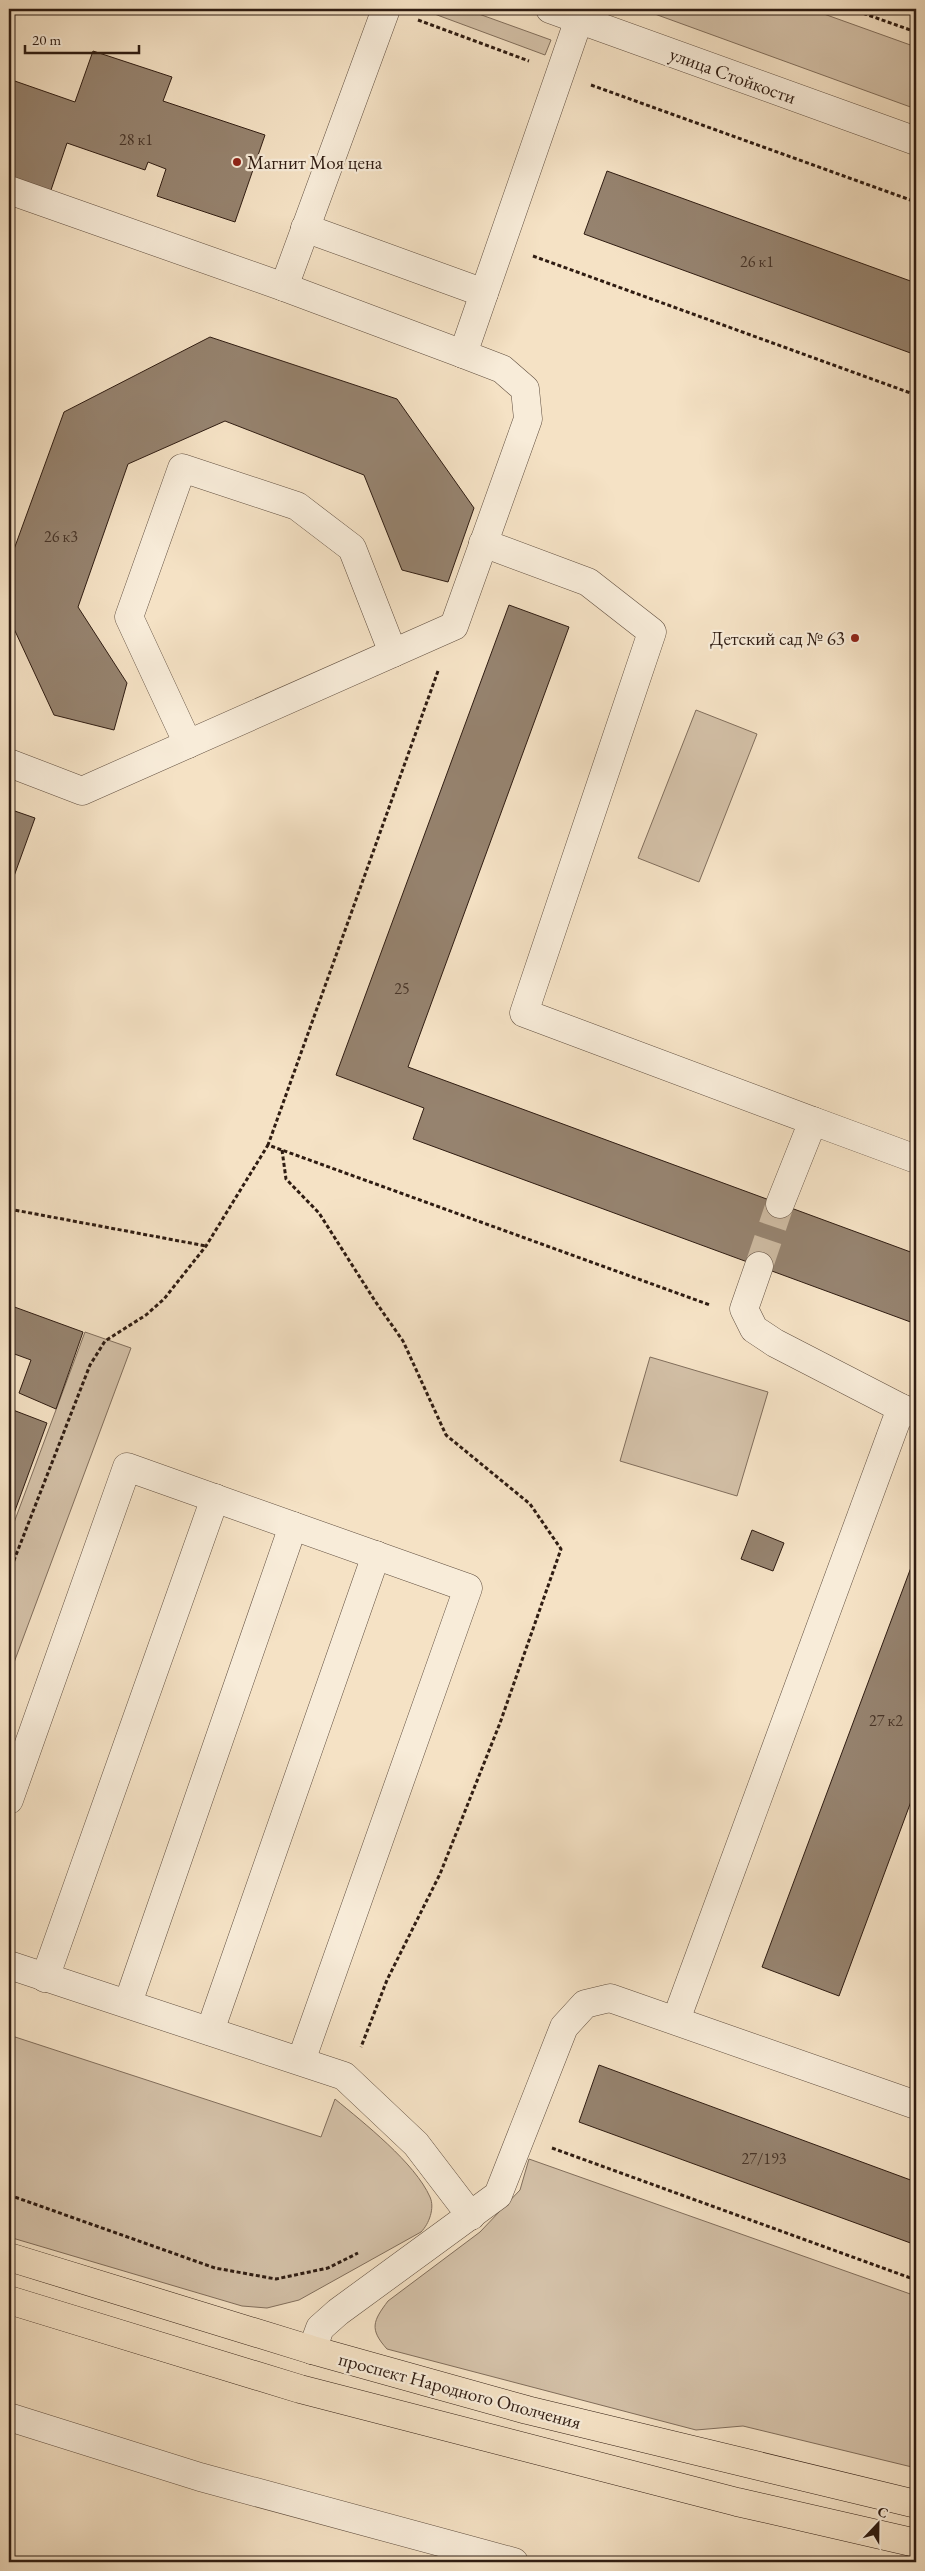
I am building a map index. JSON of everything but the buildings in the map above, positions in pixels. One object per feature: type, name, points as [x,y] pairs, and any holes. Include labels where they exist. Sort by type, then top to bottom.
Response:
[{"type":"main road","name":"проспект Народного Ополчения","points":[[9,2257],[312,2350],[527,2410],[916,2504]]},
{"type":"main road","name":"проспект Народного Ополчения","points":[[9,2300],[300,2388],[728,2500],[916,2543]]},
{"type":"street","points":[[284,287],[386,9]]},
{"type":"street","name":"улица Стойкости","points":[[550,9],[916,142]]},
{"type":"street","points":[[463,354],[579,19]]},
{"type":"street","points":[[9,190],[284,287],[502,369],[525,389],[528,419],[454,626],[82,791],[9,762]]},
{"type":"street","points":[[305,228],[484,293]]},
{"type":"street","points":[[188,744],[129,617],[182,468],[297,506],[352,548],[393,653]]},
{"type":"street","points":[[484,543],[588,582],[652,632],[524,1013],[916,1159]]},
{"type":"street","points":[[780,1204],[813,1121]]},
{"type":"street","points":[[676,2020],[908,1411],[775,1344],[754,1329],[744,1309],[759,1266]]},
{"type":"street","points":[[9,1800],[127,1467],[468,1588],[301,2061]]},
{"type":"street","points":[[45,1978],[215,1498]]},
{"type":"street","points":[[128,2003],[293,1526]]},
{"type":"street","points":[[210,2031],[376,1555]]},
{"type":"street","points":[[9,1965],[349,2078],[416,2144],[471,2216]]},
{"type":"street","points":[[312,2350],[320,2328],[338,2312],[498,2195],[564,2027],[585,2004],[610,1998],[916,2105]]},
{"type":"street","points":[[9,2417],[200,2477],[514,2562]]},
{"type":"path","points":[[852,9],[916,32]]},
{"type":"path","points":[[416,19],[559,73],[916,202]]},
{"type":"path","points":[[501,245],[916,395]]},
{"type":"path","points":[[9,1573],[90,1364],[105,1341],[146,1315],[164,1299],[206,1246],[268,1145],[454,626]]},
{"type":"path","points":[[268,1145],[749,1320]]},
{"type":"path","points":[[9,1209],[206,1246]]},
{"type":"path","points":[[521,2137],[916,2280]]},
{"type":"path","points":[[9,2196],[215,2268],[276,2279],[328,2268],[363,2250]]},
{"type":"shaded area","points":[[421,9],[465,9],[551,40],[545,55]]},
{"type":"shaded area","points":[[641,9],[810,9],[916,47],[916,109]]},
{"type":"shaded area","points":[[696,710],[757,734],[699,882],[638,858]]},
{"type":"shaded area","points":[[85,1332],[131,1348],[9,1676],[9,1536]]},
{"type":"shaded area","points":[[650,1357],[768,1392],[737,1496],[620,1461]]},
{"type":"shaded area","points":[[9,2035],[321,2137],[335,2099],[388,2144],[413,2171],[430,2197],[432,2206],[429,2220],[421,2232],[299,2300],[267,2308],[242,2306],[9,2237]]},
{"type":"shaded area","points":[[529,2159],[916,2296],[916,2468],[743,2426],[696,2430],[387,2349],[377,2336],[375,2325],[379,2314],[388,2301],[480,2232],[520,2190]]},
{"type":"tunnel","points":[[759,1266],[780,1204]]},
{"type":"place","name":"Магнит Моя цена","points":[[237,162]]},
{"type":"place","name":"Детский сад № 63","points":[[855,638]]}]
